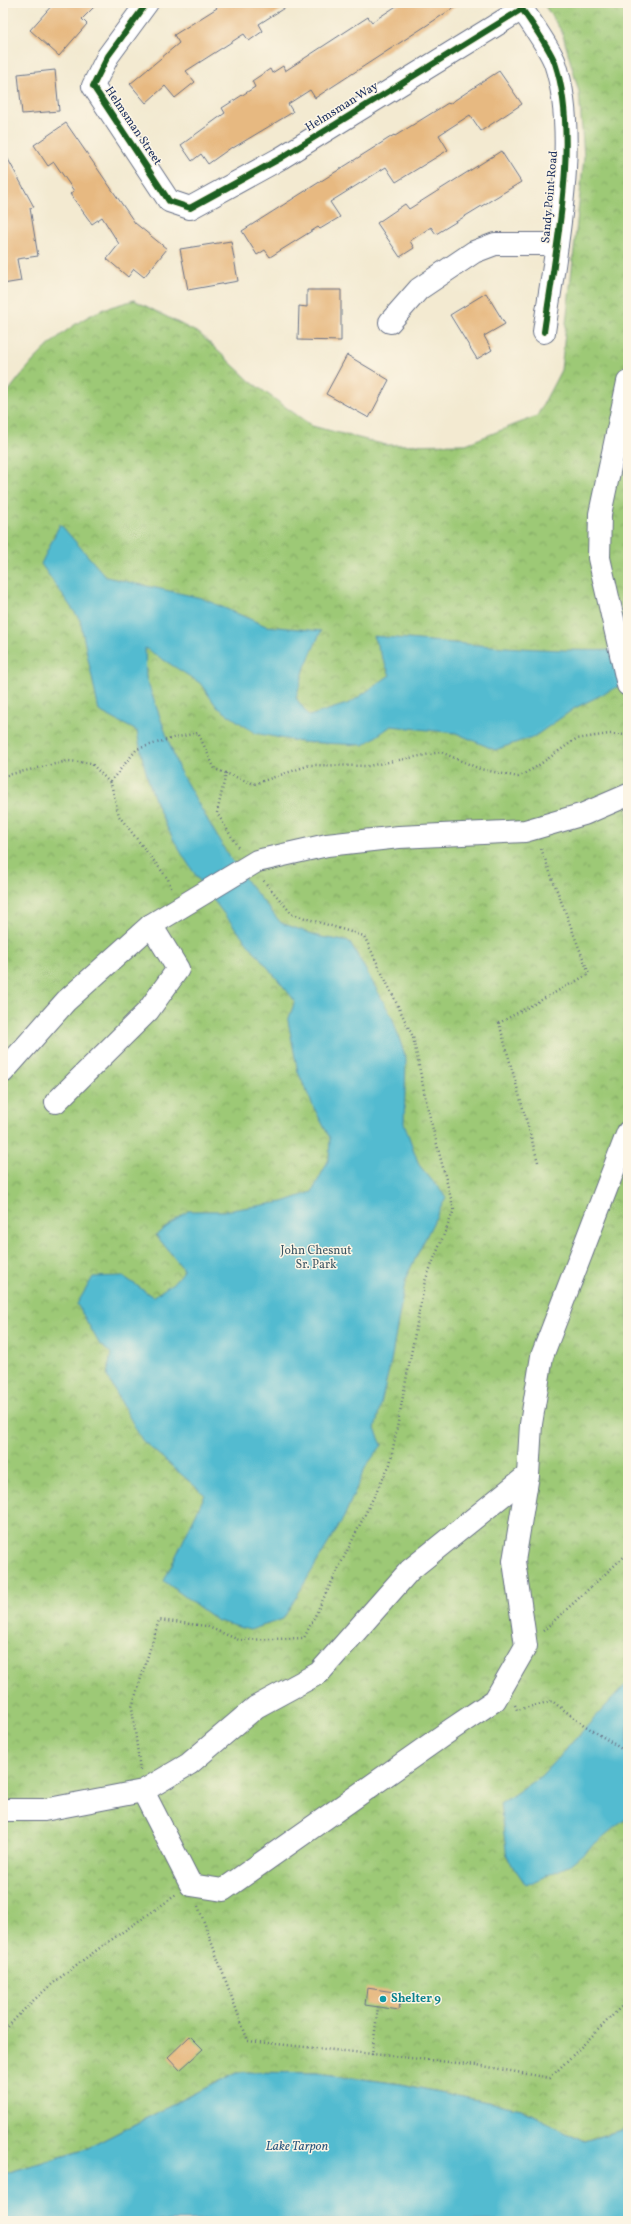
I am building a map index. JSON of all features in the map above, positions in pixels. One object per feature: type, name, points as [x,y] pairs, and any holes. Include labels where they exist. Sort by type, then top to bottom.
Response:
[{"type":"street","name":"Helmsman Street","points":[[147,3],[108,56],[93,86],[169,201]]},
{"type":"street","name":"Helmsman Way","points":[[169,201],[190,208],[281,158],[520,6]]},
{"type":"street","name":"Sandy Point Road","points":[[520,6],[555,62],[564,105],[566,159],[544,332]]},
{"type":"street","points":[[390,322],[419,289],[474,252],[495,244],[556,244]]},
{"type":"street","points":[[628,382],[600,514],[599,536],[599,558],[628,685]]},
{"type":"street","points":[[3,1072],[66,1001],[159,919],[257,861],[327,845],[399,837],[525,831],[584,814],[628,795]]},
{"type":"street","points":[[56,1102],[148,1010],[178,969],[159,919]]},
{"type":"street","points":[[143,1791],[191,1885],[223,1890],[495,1700],[499,1695],[526,1646],[514,1561],[528,1475],[531,1424],[542,1356],[628,1132]]},
{"type":"street","points":[[3,1810],[44,1810],[143,1791],[189,1764],[256,1707],[319,1673],[410,1570],[528,1475]]},
{"type":"path","points":[[110,782],[137,749],[173,738],[198,733],[215,769],[254,784],[310,765],[368,766],[441,752],[480,769],[518,778],[536,768],[576,739],[609,734],[628,735]]},
{"type":"path","points":[[3,776],[68,761],[91,763],[110,782],[119,816],[168,879],[173,895],[159,919]]},
{"type":"path","points":[[143,1791],[132,1707],[159,1620],[206,1626],[239,1640],[304,1638],[390,1464],[425,1281],[454,1210],[428,1110],[413,1037],[364,936],[292,914],[247,867],[217,813],[226,773]]},
{"type":"path","points":[[534,829],[589,974],[499,1023],[538,1162]]},
{"type":"path","points":[[526,1646],[628,1553]]},
{"type":"path","points":[[499,1695],[511,1698],[517,1710],[552,1701],[584,1725],[628,1753]]},
{"type":"path","points":[[3,2033],[21,2010],[38,1996],[78,1965],[191,1885],[248,2041],[477,2065],[550,2078],[628,2000]]},
{"type":"path","points":[[372,2055],[378,2007]]},
{"type":"green space","name":"John Chesnut Sr. Park","points":[[543,3],[628,3],[628,2128],[584,2141],[521,2109],[400,2084],[319,2073],[237,2072],[84,2150],[3,2174],[3,399],[22,374],[44,350],[68,329],[81,320],[109,307],[134,300],[200,334],[251,382],[312,426],[386,445],[466,444],[537,416],[561,370],[584,157],[579,92],[562,32]]},
{"type":"water","points":[[60,524],[106,577],[201,598],[266,626],[321,631],[305,667],[296,698],[309,716],[350,703],[390,675],[373,636],[532,649],[596,651],[628,650],[627,682],[575,708],[535,736],[495,750],[456,733],[391,726],[364,745],[301,742],[255,733],[217,707],[200,683],[145,648],[146,678],[179,770],[226,852],[248,883],[281,923],[321,937],[350,942],[392,1017],[406,1059],[404,1123],[419,1165],[446,1197],[406,1277],[391,1361],[375,1429],[382,1445],[366,1466],[344,1517],[283,1619],[250,1630],[218,1621],[164,1581],[205,1495],[142,1440],[107,1376],[111,1353],[100,1345],[77,1304],[93,1277],[123,1276],[153,1297],[173,1283],[184,1270],[156,1235],[188,1211],[224,1211],[283,1202],[312,1192],[329,1159],[330,1138],[314,1108],[298,1072],[288,1021],[295,1001],[224,913],[190,867],[158,808],[144,765],[137,731],[99,711],[80,620],[41,564]]},
{"type":"water","points":[[628,1682],[628,1816],[568,1866],[526,1885],[507,1857],[500,1804],[541,1776]]},
{"type":"water","name":"Lake Tarpon","points":[[237,2072],[319,2073],[400,2084],[521,2109],[584,2141],[628,2128],[628,2221],[3,2221],[3,2174],[84,2150]]},
{"type":"building","points":[[54,3],[98,3],[82,19],[87,24],[59,56],[30,30]]},
{"type":"building","points":[[214,3],[292,3],[259,24],[263,31],[249,41],[244,34],[186,71],[195,82],[175,98],[165,86],[146,103],[130,84],[179,43],[174,35],[217,8]]},
{"type":"building","points":[[401,3],[461,3],[315,98],[310,90],[288,104],[293,112],[233,148],[232,147],[208,164],[201,154],[192,161],[181,145],[225,113],[222,108],[255,87],[252,81],[270,69],[272,73],[283,66],[285,71],[368,17],[372,22]]},
{"type":"building","points":[[55,70],[59,111],[22,114],[18,74]]},
{"type":"building","points":[[499,71],[522,104],[481,131],[470,115],[439,135],[448,150],[396,182],[386,167],[330,202],[340,217],[320,229],[318,227],[270,257],[265,250],[257,255],[242,231],[394,135],[395,136],[448,103],[449,104]]},
{"type":"building","points":[[66,123],[135,223],[167,249],[144,277],[134,269],[128,277],[107,259],[119,244],[102,217],[92,224],[70,194],[74,191],[54,162],[48,166],[34,145]]},
{"type":"building","points":[[3,150],[34,207],[30,208],[38,256],[17,259],[21,281],[3,284]]},
{"type":"building","points":[[501,151],[521,182],[436,234],[431,227],[410,241],[414,248],[400,257],[377,223],[405,204],[409,209]]},
{"type":"building","points":[[231,241],[238,281],[188,290],[180,249]]},
{"type":"building","points":[[307,290],[341,290],[341,341],[298,340],[299,306],[307,307]]},
{"type":"building","points":[[486,293],[505,324],[484,336],[492,350],[477,359],[450,315]]},
{"type":"building","points":[[347,355],[389,380],[369,418],[326,394]]},
{"type":"building","name":"Shelter 9","points":[[367,1988],[401,1993],[399,2010],[365,2005]]},
{"type":"building","points":[[190,2036],[203,2049],[180,2070],[168,2057]]},
{"type":"cycle path","points":[[147,3],[108,56],[93,86],[169,201],[190,208],[281,158],[522,9]]},
{"type":"cycle path","points":[[518,3],[543,41],[555,63],[562,93],[565,126],[563,196],[544,332]]},
{"type":"place","name":"Shelter 9","points":[[383,1999]]}]
